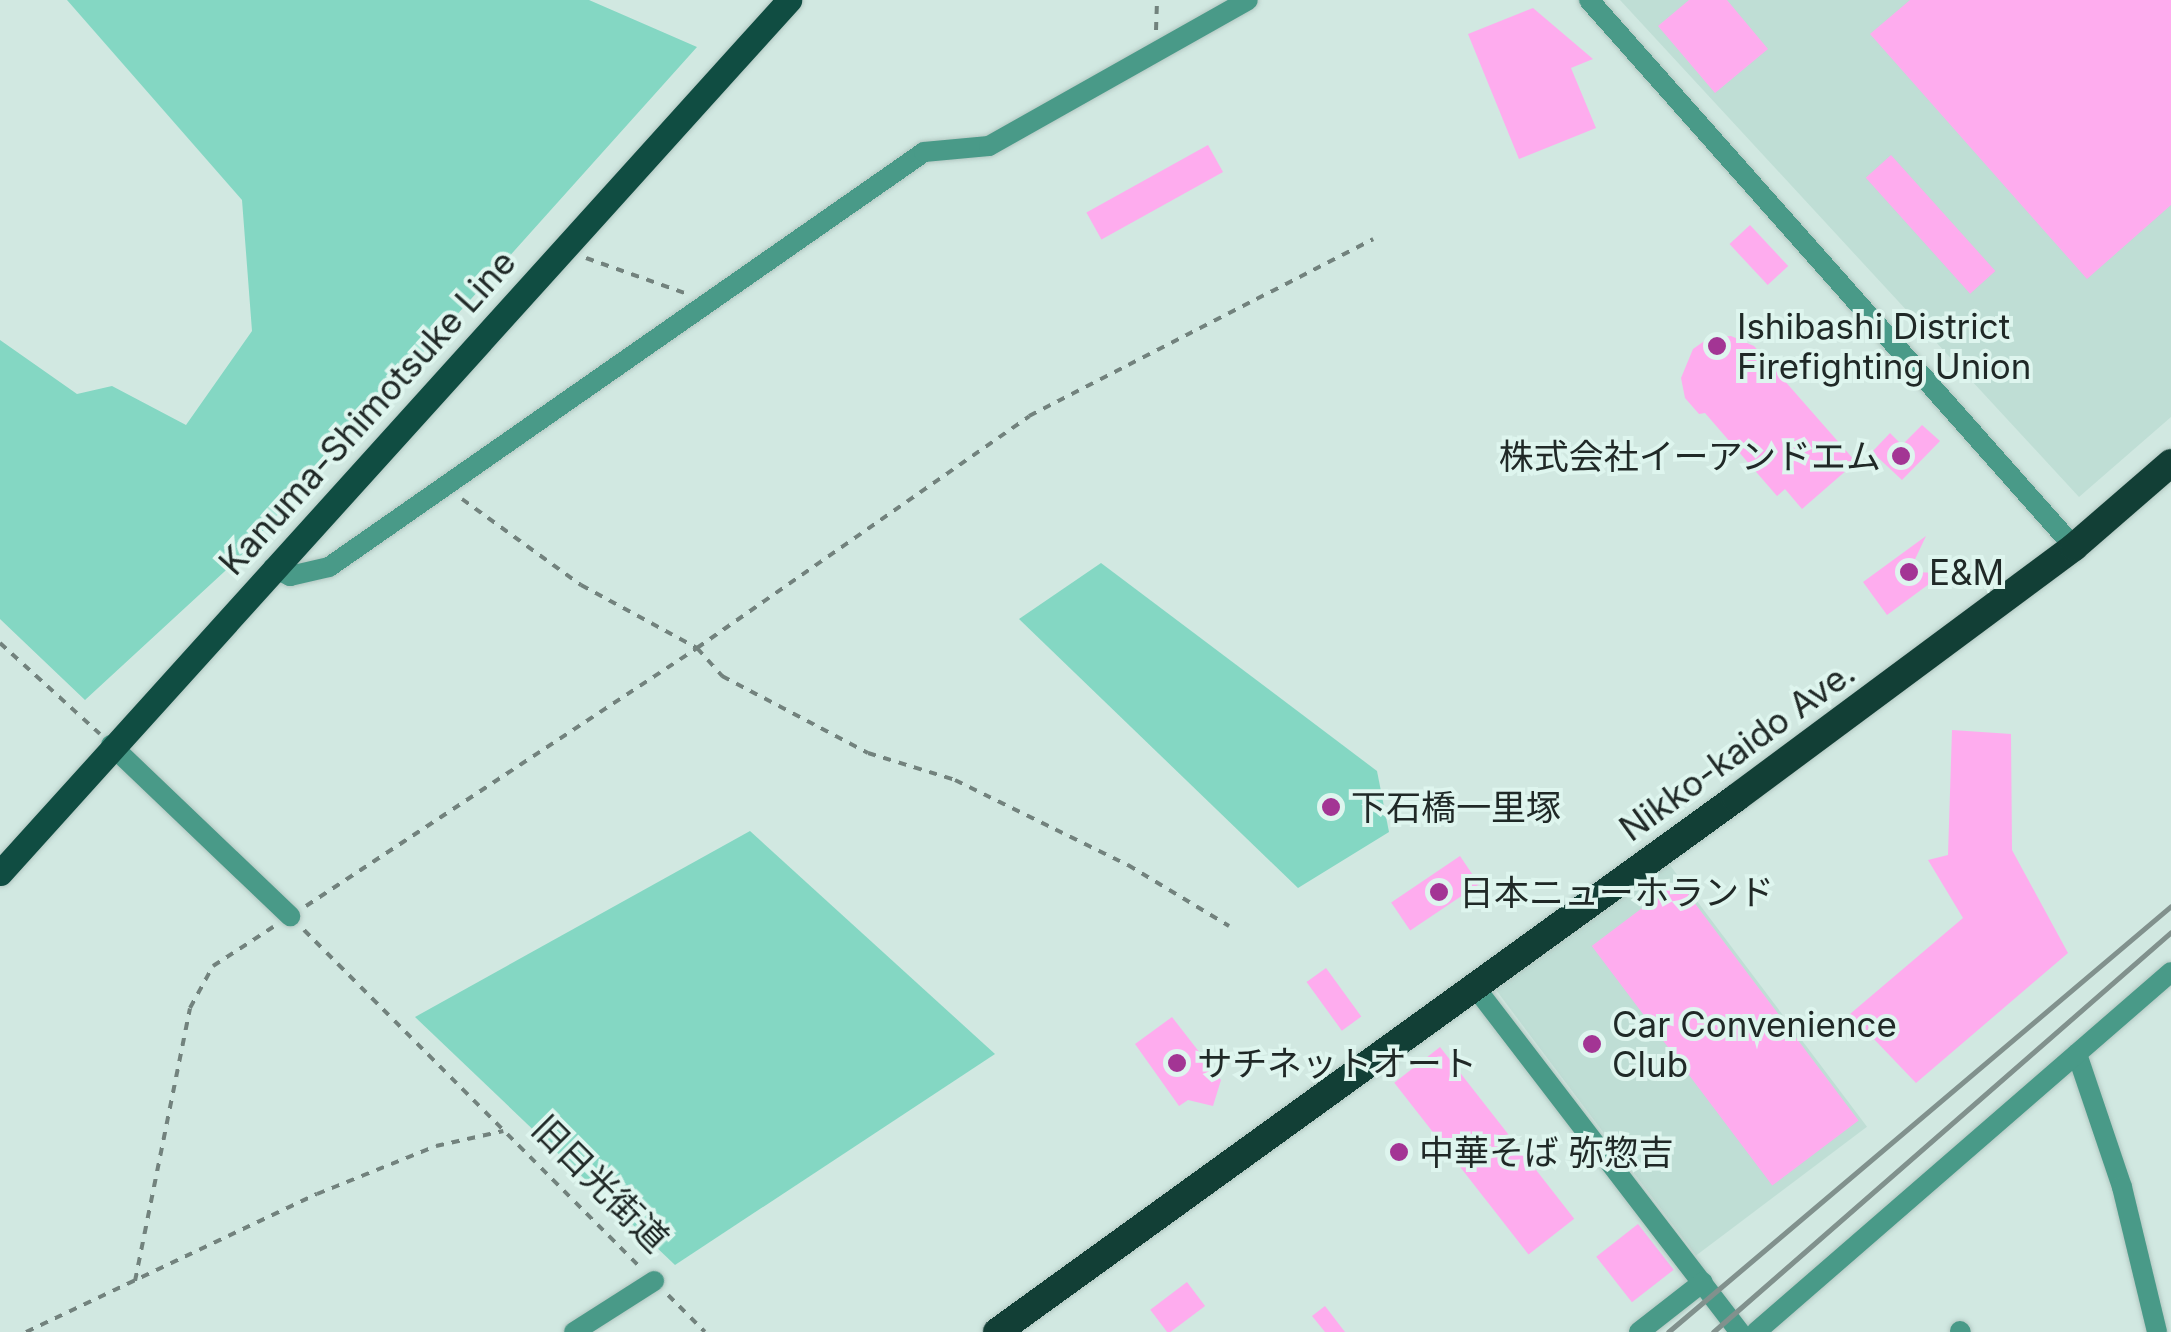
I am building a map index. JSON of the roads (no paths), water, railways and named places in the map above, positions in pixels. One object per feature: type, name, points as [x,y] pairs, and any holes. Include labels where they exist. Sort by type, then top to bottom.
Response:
[{"type":"highway","name":"Nikko-kaido Ave.","points":[[997,1332],[2074,547],[2171,463]]},
{"type":"main road","name":"Kanuma-Shimotsuke Line","points":[[0,873],[111,745],[788,0]]},
{"type":"street","points":[[273,568],[290,576],[329,567],[924,152],[989,146],[1248,0]]},
{"type":"street","points":[[1589,0],[2074,547]]},
{"type":"street","points":[[111,745],[290,916]]},
{"type":"street","points":[[1756,1332],[2171,972]]},
{"type":"street","points":[[1474,988],[1740,1332]]},
{"type":"street","points":[[2077,1054],[2122,1187],[2157,1332]]},
{"type":"street","name":"旧日光街道","points":[[574,1332],[654,1281]]},
{"type":"street","points":[[1639,1332],[1703,1282]]},
{"type":"railway","points":[[1668,1332],[2171,906]]},
{"type":"railway","points":[[1713,1332],[2171,932]]},
{"type":"place","name":"Ishibashi District Firefighting Union","points":[[1717,346]]},
{"type":"place","name":"株式会社イーアンドエム","points":[[1901,456]]},
{"type":"place","name":"E&M","points":[[1909,572]]},
{"type":"place","name":"下石橋一里塚","points":[[1331,807]]},
{"type":"place","name":"日本ニューホランド","points":[[1439,892]]},
{"type":"place","name":"Car Convenience Club","points":[[1592,1044]]},
{"type":"place","name":"サチネットオート","points":[[1177,1063]]},
{"type":"place","name":"中華そば 弥惣吉","points":[[1399,1152]]}]
